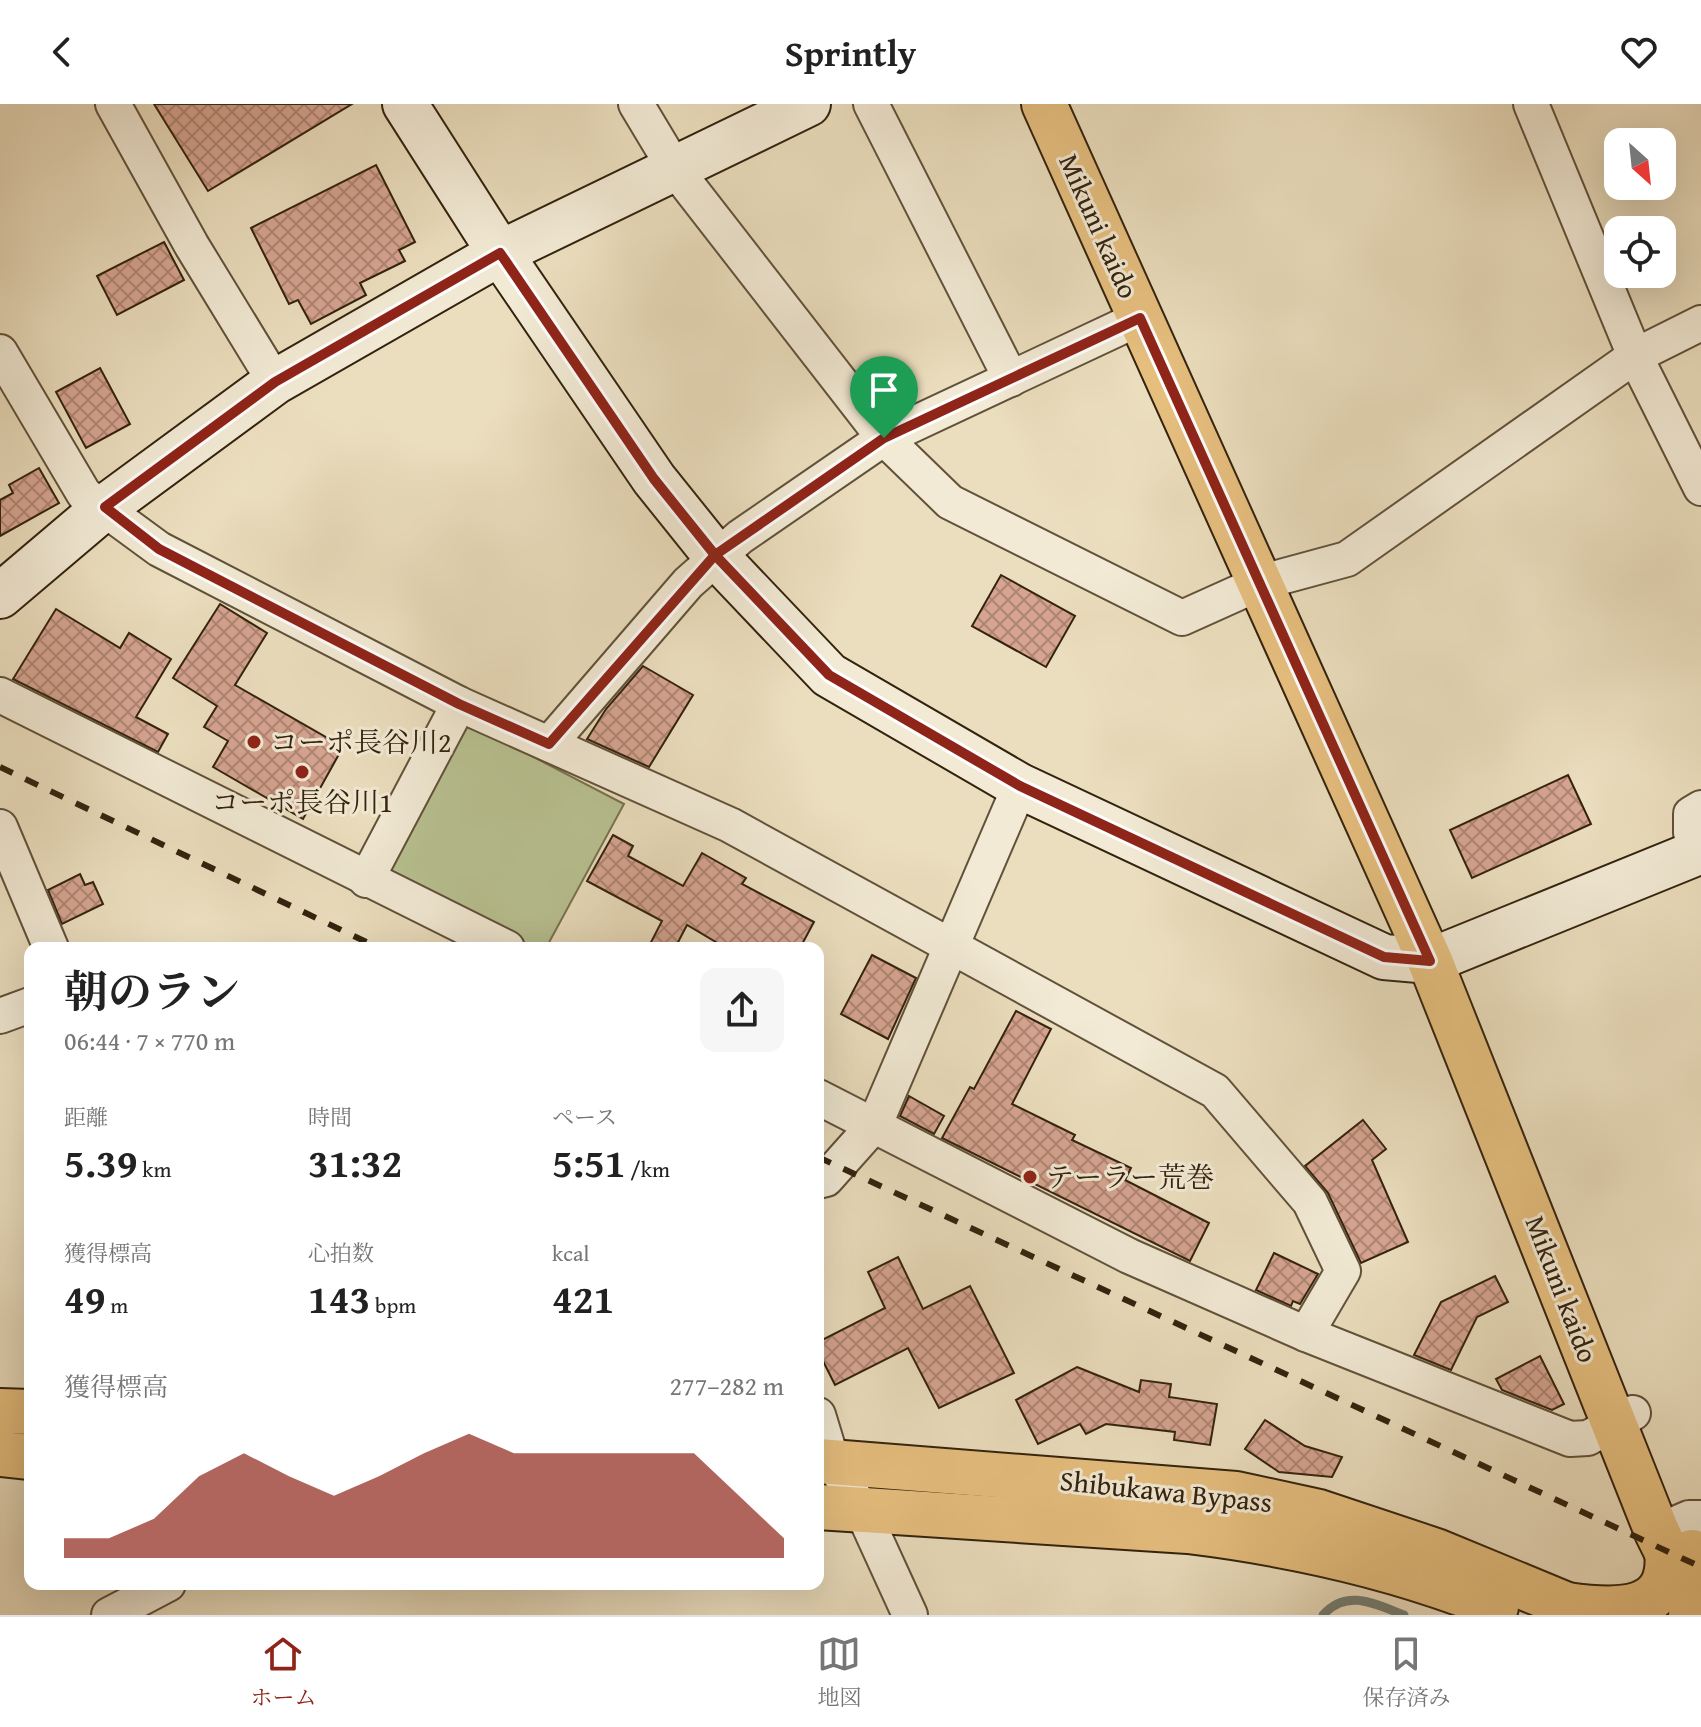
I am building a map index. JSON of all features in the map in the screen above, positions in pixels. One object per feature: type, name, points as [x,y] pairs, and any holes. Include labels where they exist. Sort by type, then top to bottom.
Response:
[{"type":"main road","name":"Mikuni kaido","points":[[1044,104],[1262,582],[1430,961],[1526,1149],[1623,1417],[1686,1565]]},
{"type":"main road","points":[[0,1411],[24,1412]]},
{"type":"main road","points":[[0,1454],[24,1456]]},
{"type":"main road","name":"Shibukawa Bypass","points":[[825,1461],[1236,1494],[1334,1517],[1436,1551],[1579,1610],[1625,1612],[1650,1603],[1666,1578],[1686,1565]]},
{"type":"main road","points":[[824,1507],[862,1510]]},
{"type":"main road","name":"Shibukawa Bypass","points":[[862,1510],[1239,1537],[1352,1560],[1459,1592],[1517,1615]]},
{"type":"street","points":[[113,104],[192,246],[275,382]]},
{"type":"street","points":[[405,104],[500,253],[654,479],[715,555],[829,675],[1020,786],[1384,957],[1430,961],[1700,854],[1691,833],[1691,814],[1701,808]]},
{"type":"street","points":[[636,104],[675,169],[884,438],[950,502],[1182,618],[1262,582],[1347,559],[1635,356],[1701,323]]},
{"type":"street","points":[[0,596],[105,507],[275,382],[500,253],[808,104]]},
{"type":"street","points":[[871,104],[1011,379]]},
{"type":"street","points":[[1531,104],[1635,356],[1701,488]]},
{"type":"street","points":[[549,744],[715,555],[884,438],[1140,318]]},
{"type":"street","points":[[0,352],[84,494],[159,549],[459,704],[730,825],[1215,1091],[1310,1202],[1343,1271],[1306,1334]]},
{"type":"street","points":[[0,695],[495,942]]},
{"type":"street","points":[[366,880],[459,704]]},
{"type":"street","points":[[824,1180],[875,1124],[1020,786]]},
{"type":"street","points":[[0,827],[48,942]]},
{"type":"street","points":[[0,1016],[24,1007]]},
{"type":"street","points":[[824,1100],[1129,1256],[1306,1334],[1570,1439],[1588,1438],[1623,1417]]},
{"type":"street","points":[[825,1461],[862,1510],[910,1615]]},
{"type":"street","points":[[109,1615],[157,1590]]},
{"type":"green space","points":[[472,725],[624,804],[549,942],[519,942],[385,877],[456,732]]},
{"type":"building","points":[[154,104],[352,104],[208,191]]},
{"type":"building","points":[[376,165],[415,242],[399,250],[405,261],[360,283],[366,295],[311,324],[298,300],[289,304],[251,228]]},
{"type":"building","points":[[164,242],[184,280],[117,315],[97,276]]},
{"type":"building","points":[[100,368],[130,424],[86,448],[56,392]]},
{"type":"building","points":[[39,468],[59,503],[0,536],[0,500],[13,493],[9,485]]},
{"type":"building","points":[[1001,575],[1075,616],[1046,667],[972,626]]},
{"type":"building","points":[[220,604],[267,633],[235,685],[343,747],[303,819],[213,767],[228,741],[204,727],[217,706],[173,678]]},
{"type":"building","points":[[56,609],[120,648],[129,633],[171,659],[136,717],[168,734],[158,752],[13,679]]},
{"type":"building","points":[[643,666],[693,695],[649,767],[587,739],[606,709]]},
{"type":"building","points":[[1568,775],[1591,824],[1472,878],[1450,830]]},
{"type":"building","points":[[613,835],[633,846],[628,856],[683,886],[702,853],[746,878],[742,884],[814,922],[803,942],[716,942],[687,925],[678,942],[651,942],[662,921],[587,881]]},
{"type":"building","points":[[80,874],[85,885],[93,882],[103,904],[62,924],[48,890]]},
{"type":"building","points":[[872,955],[916,978],[888,1039],[841,1014]]},
{"type":"building","points":[[1016,1011],[1051,1029],[1012,1104],[1075,1135],[1072,1140],[1131,1168],[1125,1180],[1209,1223],[1190,1261],[942,1138],[970,1087],[974,1089]]},
{"type":"building","points":[[909,1096],[944,1116],[934,1134],[900,1116]]},
{"type":"building","points":[[1363,1120],[1386,1149],[1372,1160],[1408,1242],[1361,1263],[1328,1193],[1305,1166]]},
{"type":"building","points":[[1274,1253],[1318,1274],[1300,1304],[1293,1301],[1291,1306],[1256,1290]]},
{"type":"building","points":[[898,1257],[923,1309],[970,1286],[1014,1373],[939,1408],[908,1348],[835,1385],[824,1363],[824,1339],[885,1308],[868,1272]]},
{"type":"building","points":[[1495,1276],[1508,1302],[1477,1317],[1451,1370],[1414,1355],[1441,1302]]},
{"type":"building","points":[[1540,1356],[1564,1404],[1552,1410],[1502,1390],[1496,1379]]},
{"type":"building","points":[[1077,1367],[1139,1392],[1141,1380],[1171,1384],[1169,1397],[1217,1404],[1210,1445],[1174,1440],[1175,1432],[1106,1424],[1086,1434],[1080,1424],[1038,1444],[1016,1400]]},
{"type":"building","points":[[1265,1420],[1305,1446],[1342,1457],[1332,1477],[1279,1472],[1245,1449]]},
{"type":"waterway","points":[[1323,1615],[1332,1607],[1352,1600],[1372,1603],[1404,1615]]},
{"type":"railway","points":[[0,767],[366,942]]},
{"type":"railway","points":[[824,1160],[1701,1567]]},
{"type":"place","name":"コーポ長谷川2","points":[[254,742]]},
{"type":"place","name":"コーポ長谷川1","points":[[302,772]]},
{"type":"place","name":"テーラー荒巻","points":[[1030,1177]]},
{"type":"route","points":[[884,438],[715,555],[549,744],[459,704],[159,549],[105,507],[275,382],[500,253],[654,479],[715,555],[829,675],[1020,786],[1384,957],[1430,961],[1262,582],[1140,318],[884,438]]}]
